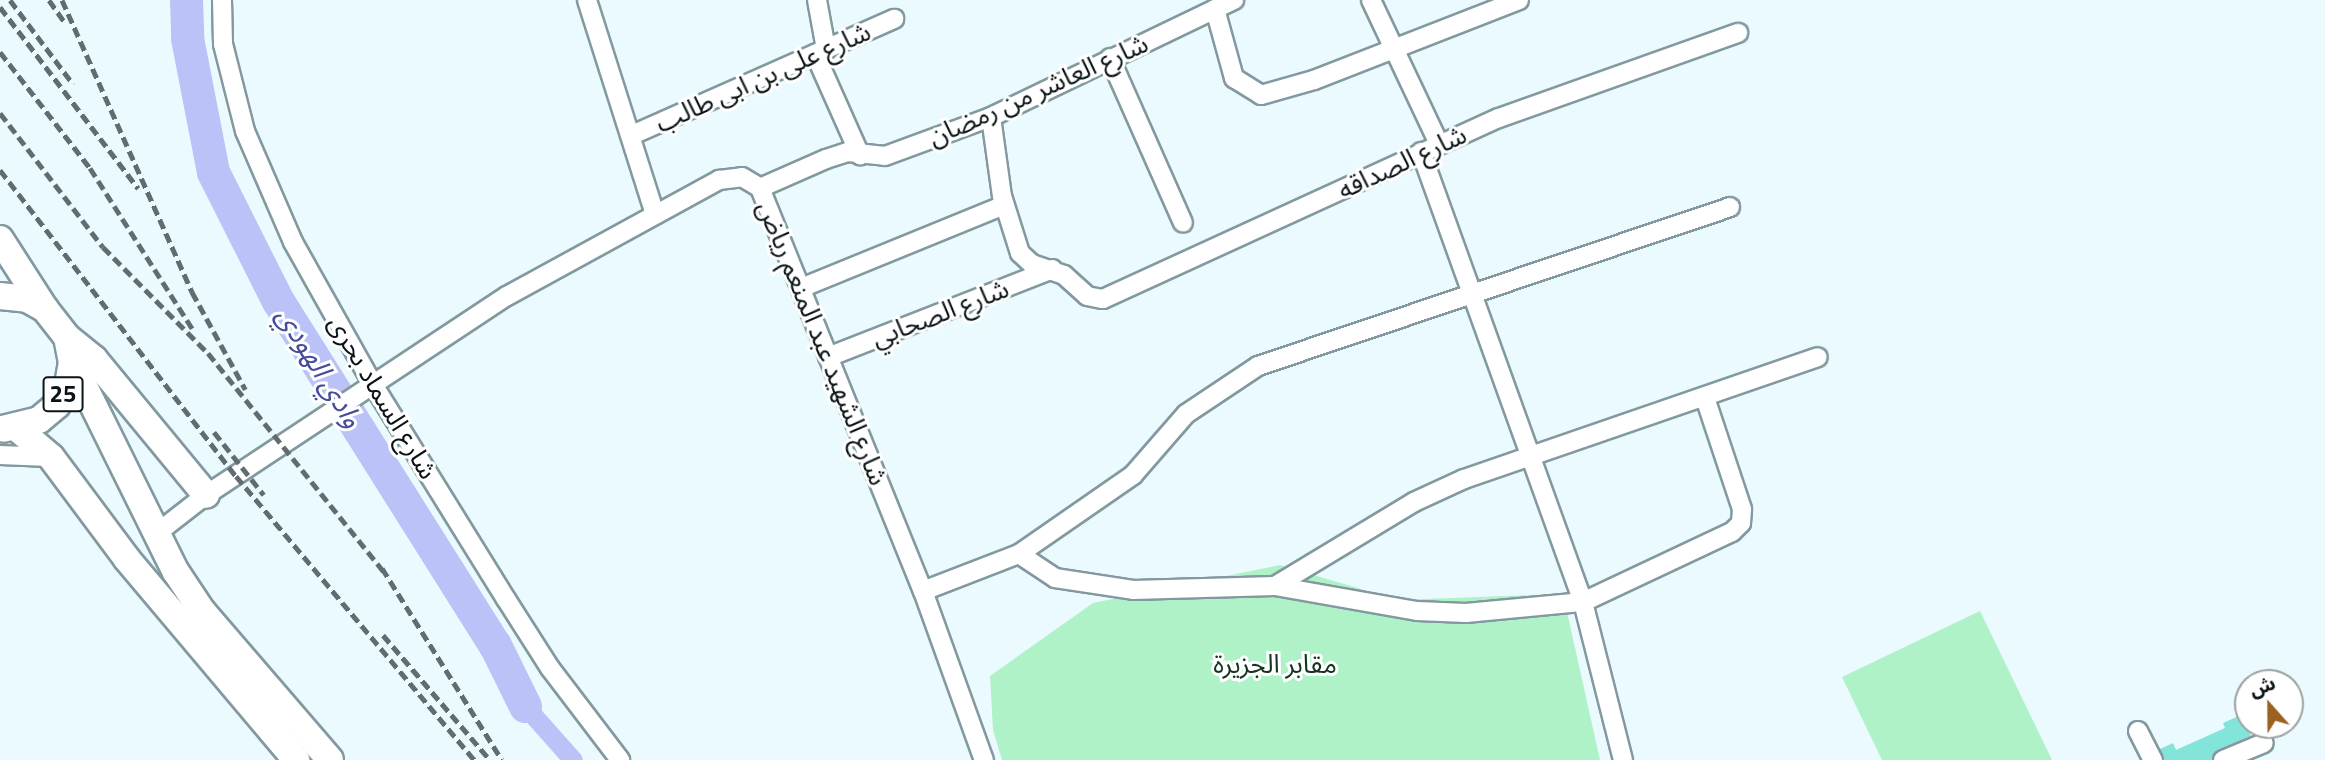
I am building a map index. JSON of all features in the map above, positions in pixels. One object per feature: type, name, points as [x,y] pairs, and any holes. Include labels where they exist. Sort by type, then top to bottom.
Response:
[{"type":"highway","name":"25","points":[[0,239],[69,349],[68,384],[57,405],[39,420],[9,429]]},
{"type":"highway","points":[[0,296],[27,299],[45,309]]},
{"type":"highway","points":[[69,349],[94,359],[206,495]]},
{"type":"highway","points":[[69,349],[157,533],[202,611],[330,760]]},
{"type":"highway","points":[[9,429],[51,457],[127,559],[291,758]]},
{"type":"street","name":"شارع السماد بحرى","points":[[222,0],[223,44],[245,131],[293,242],[372,383],[550,668],[620,760]]},
{"type":"street","points":[[587,0],[655,214]]},
{"type":"street","points":[[817,0],[821,52],[860,155]]},
{"type":"street","name":"شارع العاشر من رمضان","points":[[760,188],[848,152],[885,156],[991,117],[1234,0]]},
{"type":"street","points":[[1371,0],[1439,144]]},
{"type":"street","points":[[1215,9],[1234,78],[1261,95],[1314,80],[1393,46],[1519,0]]},
{"type":"street","name":"شارع على بن ابى طالب","points":[[632,135],[894,19]]},
{"type":"street","name":"شارع الصداقه","points":[[1052,269],[1087,296],[1118,295],[1439,144],[1738,33]]},
{"type":"street","points":[[1110,58],[1183,223]]},
{"type":"street","points":[[991,117],[1004,205],[1020,253],[1032,264],[1052,269]]},
{"type":"street","points":[[1421,152],[1583,602],[1623,760]]},
{"type":"street","name":"شارع الشهيد عبد المنعم رياض","points":[[157,533],[206,495],[507,296],[655,214],[732,176],[747,179],[760,188],[801,288],[923,590],[984,760]]},
{"type":"street","points":[[801,288],[1004,205]]},
{"type":"street","points":[[923,590],[1019,554],[1133,475],[1186,414],[1242,374],[1278,357],[1730,207]]},
{"type":"street","name":"شارع الصحابي","points":[[828,357],[1052,269]]},
{"type":"street","points":[[1275,586],[1413,502],[1530,454],[1705,398],[1818,357]]},
{"type":"street","points":[[1019,554],[1055,579],[1133,590],[1275,586],[1417,611],[1507,611],[1583,602],[1732,532],[1741,523],[1742,509],[1705,398]]},
{"type":"street","points":[[0,455],[51,457]]},
{"type":"street","points":[[2138,731],[2153,760]]},
{"type":"street","points":[[2223,760],[2264,743]]},
{"type":"green space","name":"مقابر الجزيرة","points":[[1280,565],[1398,600],[1563,594],[1600,760],[1002,760],[993,730],[990,676],[1093,603]]},
{"type":"green space","points":[[1980,611],[2052,760],[1882,760],[1842,677]]},
{"type":"building","points":[[2234,718],[2234,739],[2244,739],[2218,750],[2212,760],[2164,760],[2160,749],[2173,743],[2176,750],[2225,728],[2223,723]]},
{"type":"waterway","name":"وادي الهودي","points":[[186,0],[187,38],[213,172],[278,301],[495,645],[525,706]]},
{"type":"waterway","points":[[525,706],[573,760]]},
{"type":"railway","points":[[10,0],[73,84]]},
{"type":"railway","points":[[49,0],[65,23]]},
{"type":"railway","points":[[62,0],[192,292],[245,389]]},
{"type":"railway","points":[[0,7],[138,188]]},
{"type":"railway","points":[[0,52],[90,168],[192,328]]},
{"type":"railway","points":[[0,113],[103,247],[208,353],[384,572]]},
{"type":"railway","points":[[0,170],[236,476],[474,760]]},
{"type":"railway","points":[[214,432],[264,495]]},
{"type":"railway","points":[[382,568],[502,760]]},
{"type":"railway","points":[[383,635],[490,760]]}]
